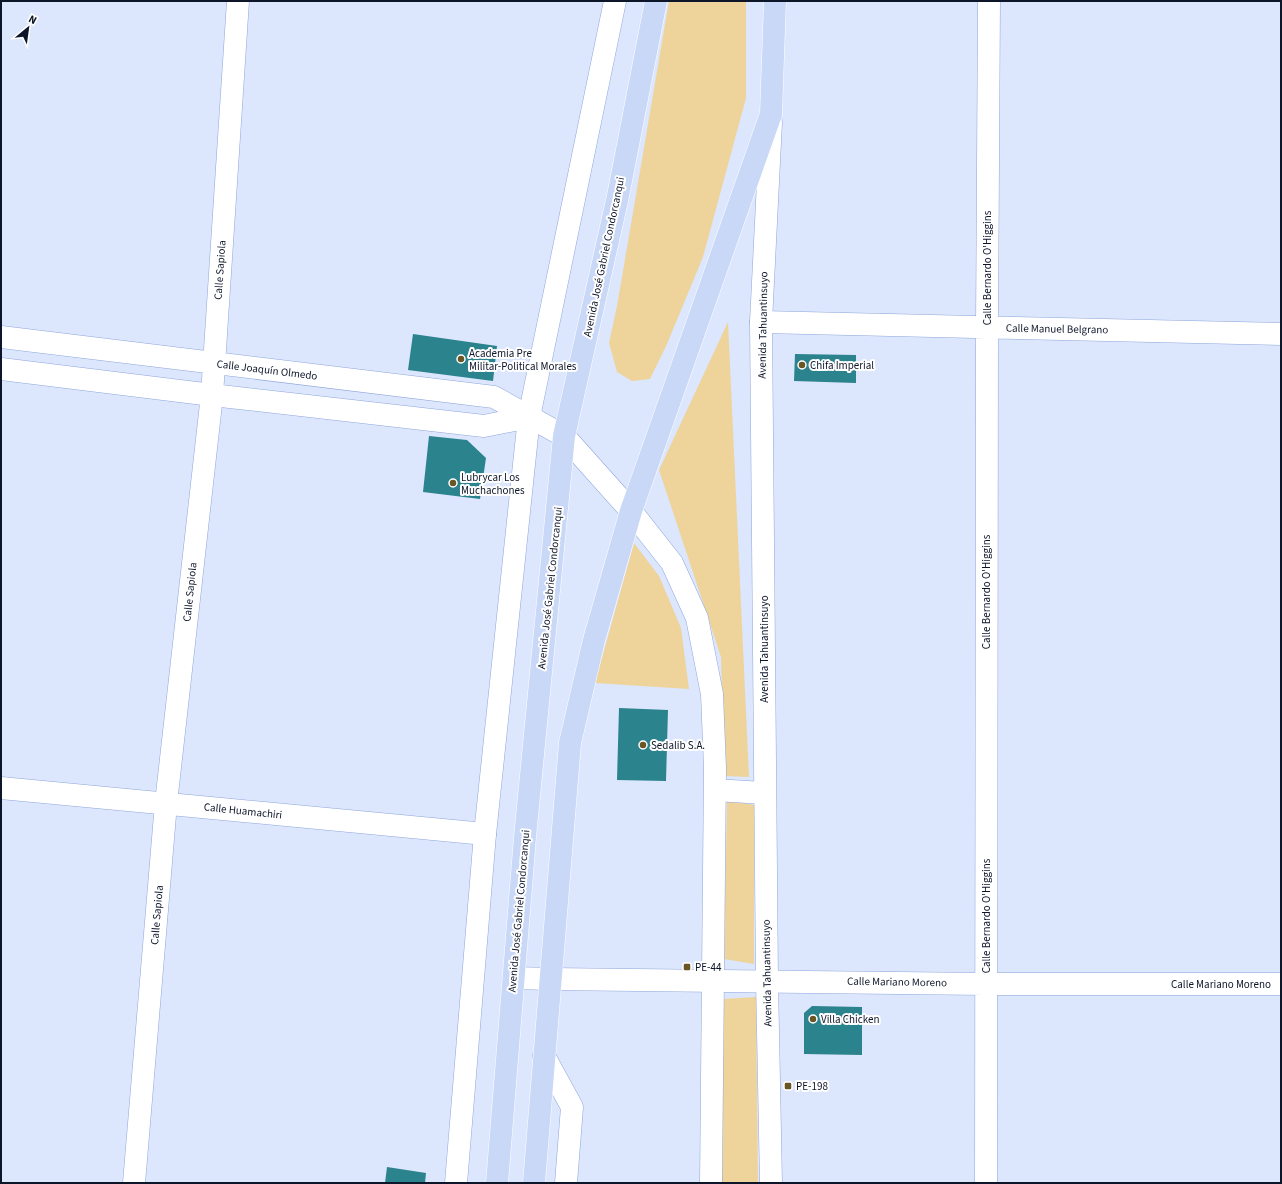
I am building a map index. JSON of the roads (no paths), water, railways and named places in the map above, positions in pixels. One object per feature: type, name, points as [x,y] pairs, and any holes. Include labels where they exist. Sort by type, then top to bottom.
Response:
[{"type":"highway","name":"Avenida José Gabriel Condorcanqui","points":[[496,1183],[526,830],[564,436],[618,196],[656,1]]},
{"type":"highway","points":[[534,1183],[570,743],[594,640],[631,511],[771,114],[775,1]]},
{"type":"street","name":"Calle Sapiola","points":[[134,1183],[166,803],[212,395],[238,1]]},
{"type":"street","points":[[456,1183],[485,834],[529,417],[615,1]]},
{"type":"street","name":"Calle Bernardo O'Higgins","points":[[986,1183],[989,1]]},
{"type":"street","name":"Avenida Tahuantinsuyo","points":[[771,114],[761,322],[767,981],[771,1183]]},
{"type":"street","name":"Calle Manuel Belgrano","points":[[761,322],[1281,334]]},
{"type":"street","name":"Calle Joaquín Olmedo","points":[[1,337],[494,397],[564,436]]},
{"type":"street","points":[[1,368],[212,395],[484,426],[529,417]]},
{"type":"street","points":[[564,436],[631,511],[672,563],[697,618],[712,694],[715,790],[711,1183]]},
{"type":"street","name":"Calle Huamachiri","points":[[1,788],[485,834]]},
{"type":"street","points":[[715,790],[765,793]]},
{"type":"street","name":"Calle Mariano Moreno","points":[[514,978],[986,984],[1281,984]]},
{"type":"street","points":[[544,1056],[572,1107],[566,1183]]},
{"type":"place","name":"Academia Pre Militar-Political Morales","points":[[461,359]]},
{"type":"place","name":"Chifa Imperial","points":[[802,365]]},
{"type":"place","name":"Lubrycar Los Muchachones","points":[[453,483]]},
{"type":"place","name":"Sedalib S.A.","points":[[643,745]]},
{"type":"place","name":"PE-44","points":[[687,967]]},
{"type":"place","name":"Villa Chicken","points":[[813,1019]]},
{"type":"place","name":"PE-198","points":[[788,1086]]}]
